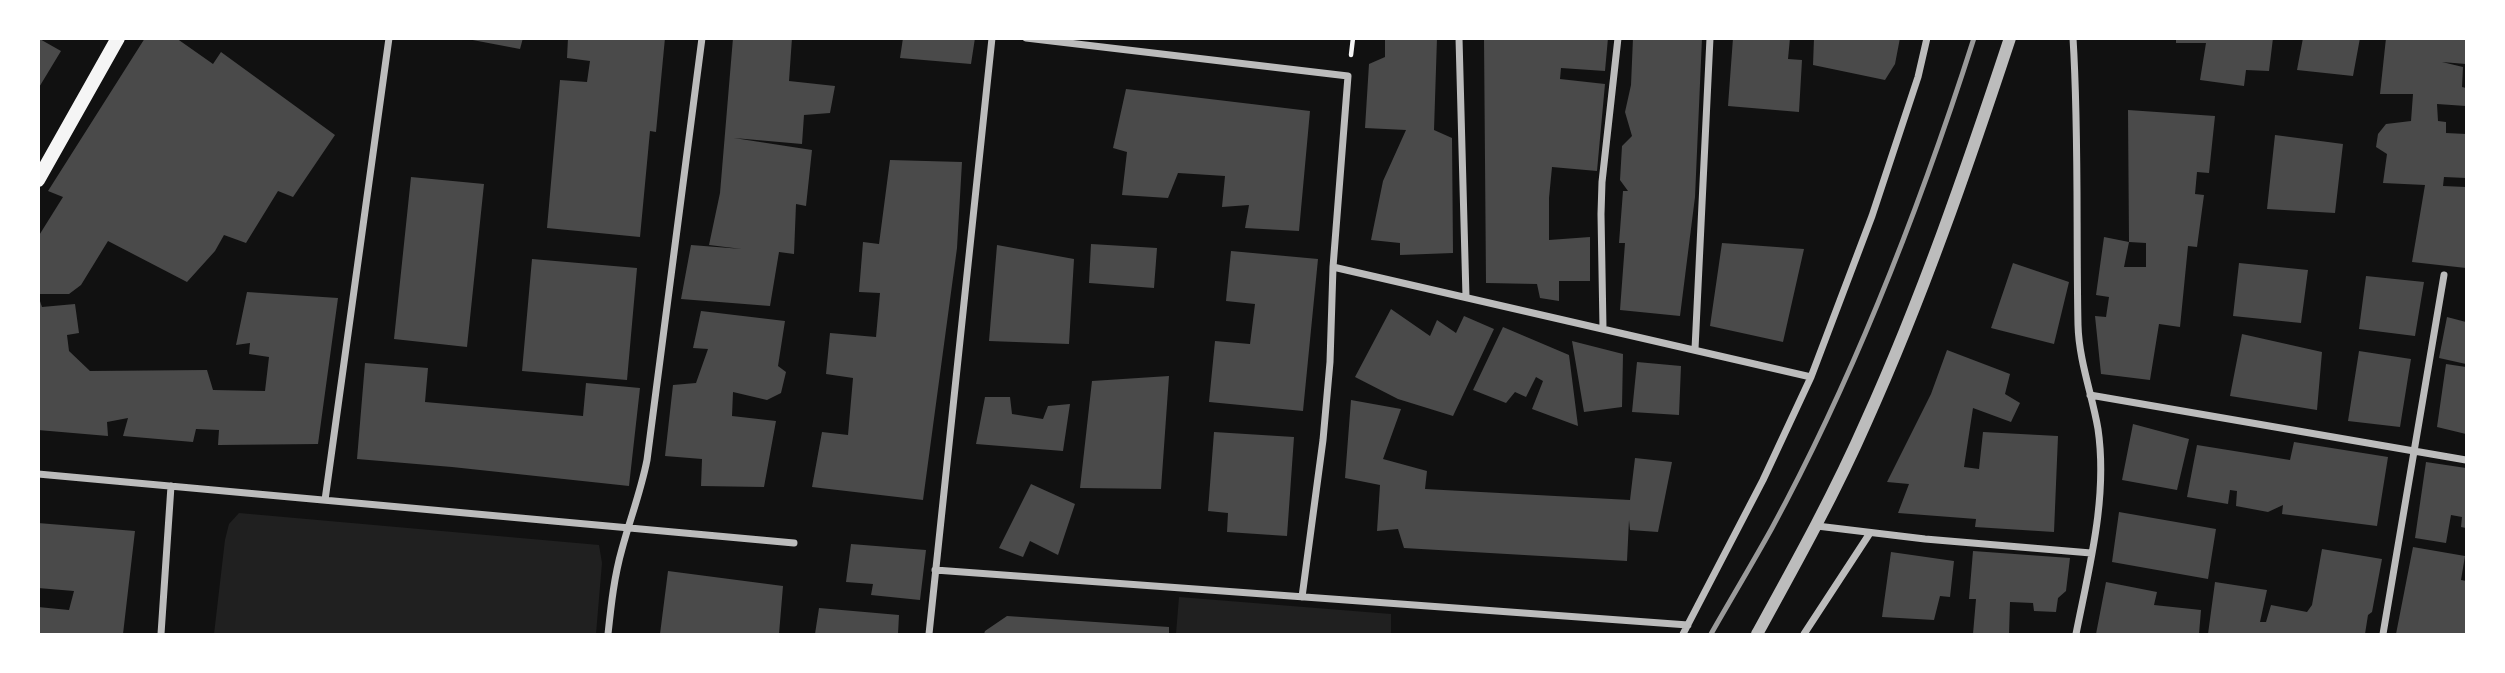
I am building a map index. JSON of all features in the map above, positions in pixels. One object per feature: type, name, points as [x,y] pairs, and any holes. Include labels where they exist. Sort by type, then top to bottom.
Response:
[{"type":"main road","points":[[38,180],[118,38]]},
{"type":"street","points":[[325,500],[389,38]]},
{"type":"street","points":[[608,635],[615,575],[640,494],[647,460],[702,38]]},
{"type":"street","points":[[929,635],[992,38]]},
{"type":"street","points":[[1026,38],[1349,76],[1333,267],[1330,362],[1323,440],[1302,597]]},
{"type":"street","points":[[1459,38],[1466,297]]},
{"type":"street","points":[[1603,328],[1602,182],[1618,38]]},
{"type":"street","points":[[1695,349],[1710,38]]},
{"type":"street","points":[[1683,635],[1763,480],[1811,377],[1872,216],[1918,77],[1927,38]]},
{"type":"street","points":[[1757,635],[1817,526],[1894,358],[1968,164],[2010,38]]},
{"type":"street","points":[[2073,38],[2078,152],[2078,328],[2081,361],[2098,430],[2101,480],[2076,635]]},
{"type":"street","points":[[1333,267],[1811,377]]},
{"type":"street","points":[[2383,635],[2444,275]]},
{"type":"street","points":[[2090,395],[2466,460]]},
{"type":"street","points":[[38,474],[794,543]]},
{"type":"street","points":[[161,635],[171,486]]},
{"type":"street","points":[[1817,526],[2091,553]]},
{"type":"street","points":[[1804,635],[1870,533]]},
{"type":"street","points":[[934,570],[1688,625]]},
{"type":"shaded area","points":[[239,513],[599,545],[602,563],[596,634],[214,634],[225,540],[229,524]]},
{"type":"shaded area","points":[[1179,597],[1391,614],[1391,634],[1176,634]]},
{"type":"building","points":[[38,38],[61,51],[38,89]]},
{"type":"building","points":[[145,38],[176,38],[213,64],[221,52],[335,135],[293,197],[278,191],[246,243],[224,235],[215,251],[187,282],[108,241],[81,285],[69,294],[38,294],[38,237],[63,197],[48,191]]},
{"type":"building","points":[[462,38],[523,38],[520,49]]},
{"type":"building","points":[[568,38],[665,38],[656,132],[650,131],[640,237],[547,228],[560,80],[587,82],[590,61],[567,58]]},
{"type":"building","points":[[733,38],[792,38],[789,81],[835,86],[830,113],[804,115],[802,144],[734,138],[812,150],[806,206],[796,204],[794,254],[779,252],[770,306],[681,299],[691,245],[742,249],[709,245],[720,193]]},
{"type":"building","points":[[903,38],[975,38],[971,64],[900,58]]},
{"type":"building","points":[[1385,38],[1437,38],[1434,130],[1452,138],[1453,253],[1400,255],[1400,243],[1371,240],[1383,181],[1406,130],[1365,128],[1369,64],[1385,57]]},
{"type":"building","points":[[1484,38],[1608,38],[1605,71],[1561,68],[1560,79],[1605,84],[1597,171],[1552,167],[1549,240],[1590,237],[1590,281],[1559,281],[1559,301],[1540,298],[1537,284],[1486,283]]},
{"type":"building","points":[[1633,38],[1702,38],[1695,197],[1680,316],[1620,310],[1625,243],[1619,243],[1623,191],[1628,191],[1620,180],[1622,146],[1632,136],[1625,112],[1631,85]]},
{"type":"building","points":[[1733,38],[1790,38],[1788,59],[1802,60],[1799,112],[1728,106]]},
{"type":"building","points":[[1814,38],[1900,38],[1895,64],[1885,80],[1813,65]]},
{"type":"building","points":[[2176,38],[2273,38],[2269,71],[2246,70],[2244,86],[2200,80],[2206,43],[2176,43]]},
{"type":"building","points":[[2303,38],[2360,38],[2353,76],[2297,70]]},
{"type":"building","points":[[2386,38],[2466,38],[2466,64],[2442,62],[2463,67],[2462,87],[2466,88],[2466,106],[2437,104],[2438,121],[2446,122],[2446,133],[2466,134],[2466,178],[2444,177],[2443,186],[2466,187],[2466,268],[2412,262],[2425,185],[2383,183],[2387,154],[2376,147],[2378,134],[2386,124],[2411,121],[2413,94],[2380,94]]},
{"type":"building","points":[[1126,89],[1310,111],[1299,231],[1245,228],[1249,205],[1222,207],[1225,176],[1178,173],[1168,198],[1122,195],[1127,152],[1113,148]]},
{"type":"building","points":[[2128,110],[2215,116],[2209,173],[2197,172],[2195,194],[2204,195],[2197,247],[2188,246],[2180,327],[2159,324],[2150,380],[2101,374],[2095,316],[2106,317],[2109,297],[2096,295],[2104,237],[2129,242]],"holes":[[[2129,242],[2146,243],[2146,267],[2124,267]]]},
{"type":"building","points":[[2275,135],[2343,144],[2335,213],[2267,209]]},
{"type":"building","points":[[890,160],[962,162],[957,248],[923,500],[812,487],[822,432],[848,435],[853,378],[826,374],[830,333],[876,337],[880,293],[859,292],[863,242],[879,244]]},
{"type":"building","points":[[411,177],[484,184],[467,347],[394,339]]},
{"type":"building","points":[[1722,243],[1804,249],[1783,342],[1710,326]]},
{"type":"building","points":[[1091,244],[1157,248],[1154,288],[1089,283]]},
{"type":"building","points":[[997,245],[1074,259],[1069,344],[989,341]]},
{"type":"building","points":[[1231,251],[1318,259],[1303,411],[1209,402],[1215,341],[1250,344],[1255,304],[1226,301]]},
{"type":"building","points":[[532,259],[637,268],[627,380],[522,371]]},
{"type":"building","points":[[2013,263],[2069,282],[2054,344],[1991,328]]},
{"type":"building","points":[[2239,263],[2308,270],[2301,323],[2233,316]]},
{"type":"building","points":[[2366,276],[2424,282],[2415,336],[2359,329]]},
{"type":"building","points":[[247,292],[338,298],[318,444],[218,445],[219,430],[196,429],[193,442],[123,436],[128,418],[107,422],[108,436],[38,430],[38,295],[42,307],[75,304],[79,333],[67,335],[69,351],[90,371],[207,370],[213,390],[265,391],[269,357],[249,354],[250,343],[236,345]]},
{"type":"building","points":[[1391,309],[1430,336],[1437,320],[1456,333],[1464,316],[1494,329],[1453,416],[1398,399],[1355,377]]},
{"type":"building","points":[[701,311],[785,321],[778,366],[786,372],[781,393],[767,400],[733,392],[732,416],[776,421],[764,487],[701,486],[702,459],[665,456],[673,385],[696,383],[708,349],[693,348]]},
{"type":"building","points":[[2447,317],[2466,322],[2466,364],[2439,358]]},
{"type":"building","points":[[1503,327],[1569,355],[1578,426],[1532,409],[1543,381],[1536,377],[1526,397],[1515,392],[1506,403],[1473,390]]},
{"type":"building","points":[[2242,334],[2322,352],[2317,410],[2230,396]]},
{"type":"building","points":[[1572,341],[1623,354],[1622,407],[1584,412]]},
{"type":"building","points":[[1947,350],[2010,374],[2005,394],[2020,403],[2011,422],[1973,408],[1964,467],[1979,469],[1983,432],[2058,436],[2054,532],[1975,527],[1976,519],[1898,513],[1909,484],[1887,482],[1931,394]]},
{"type":"building","points":[[2359,351],[2411,359],[2400,427],[2348,421]]},
{"type":"building","points":[[1637,362],[1681,366],[1679,415],[1632,412]]},
{"type":"building","points":[[365,363],[428,368],[425,402],[583,416],[586,383],[640,388],[629,486],[357,459]]},
{"type":"building","points":[[2446,364],[2466,367],[2466,434],[2437,427]]},
{"type":"building","points":[[1169,376],[1161,489],[1080,488],[1092,381]]},
{"type":"building","points":[[985,397],[1010,397],[1012,414],[1043,419],[1048,406],[1070,404],[1063,451],[976,444]]},
{"type":"building","points":[[1351,400],[1401,409],[1383,459],[1427,471],[1425,489],[1630,500],[1635,458],[1672,462],[1658,532],[1630,530],[1629,520],[1627,561],[1404,548],[1398,529],[1377,531],[1380,485],[1345,478]]},
{"type":"building","points":[[2133,424],[2189,439],[2177,490],[2122,480]]},
{"type":"building","points":[[1214,432],[1294,437],[1287,536],[1227,532],[1228,513],[1208,511]]},
{"type":"building","points":[[2294,442],[2388,457],[2377,526],[2282,514],[2283,505],[2268,512],[2236,506],[2237,491],[2230,490],[2228,504],[2187,497],[2197,445],[2290,460]]},
{"type":"building","points":[[2426,462],[2466,468],[2466,528],[2461,527],[2462,517],[2451,515],[2446,543],[2415,538]]},
{"type":"building","points":[[1031,484],[1075,504],[1058,555],[1030,541],[1023,557],[999,548]]},
{"type":"building","points":[[2119,512],[2216,529],[2208,579],[2112,562]]},
{"type":"building","points":[[38,523],[135,531],[123,634],[38,634],[38,607],[69,610],[74,591],[38,588]]},
{"type":"building","points":[[851,544],[926,550],[920,600],[871,595],[873,584],[846,582]]},
{"type":"building","points":[[2413,547],[2465,556],[2461,580],[2466,581],[2465,634],[2396,634]]},
{"type":"building","points":[[2322,549],[2382,559],[2365,634],[2208,634],[2215,582],[2267,590],[2260,622],[2266,622],[2271,605],[2307,612],[2312,605]]},
{"type":"building","points":[[1973,551],[2070,558],[2066,591],[2058,598],[2056,612],[2034,611],[2033,603],[2010,602],[2009,634],[1973,634],[1976,599],[1969,599]]},
{"type":"building","points":[[1891,552],[1954,561],[1950,597],[1940,596],[1934,620],[1882,617]]},
{"type":"building","points":[[668,571],[783,586],[779,634],[660,634]]},
{"type":"building","points":[[2106,582],[2157,592],[2154,605],[2201,610],[2199,634],[2096,634]]},
{"type":"building","points":[[819,608],[899,615],[898,634],[815,634]]},
{"type":"building","points":[[1007,616],[1169,627],[1169,634],[984,634]]},
{"type":"railway","points":[[1711,634],[1803,469],[1859,349],[1909,226],[1974,38]]}]
